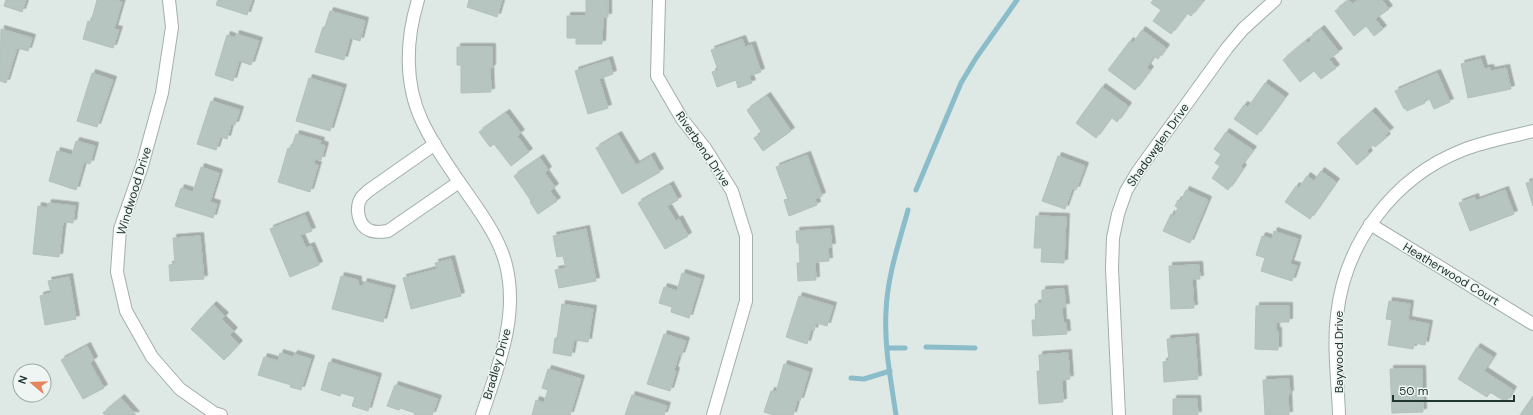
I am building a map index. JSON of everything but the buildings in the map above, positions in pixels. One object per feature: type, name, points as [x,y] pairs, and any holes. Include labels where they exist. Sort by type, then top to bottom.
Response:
[{"type":"street","name":"Windwood Drive","points":[[169,0],[172,27],[162,93],[142,166],[120,229],[117,272],[126,311],[152,356],[180,389],[214,413],[220,415]]},
{"type":"street","name":"Bradley Drive","points":[[418,0],[410,33],[408,57],[414,102],[422,122],[435,144],[483,217],[497,242],[506,264],[510,288],[510,314],[507,334],[482,415]]},
{"type":"street","name":"Riverbend Drive","points":[[660,0],[657,76],[682,119],[705,148],[732,191],[746,236],[746,301],[713,415]]},
{"type":"street","name":"Shadowglen Drive","points":[[1119,415],[1112,269],[1113,238],[1118,214],[1126,191],[1138,171],[1227,48],[1243,29],[1275,0]]},
{"type":"street","name":"Baywood Drive","points":[[1339,415],[1336,338],[1341,287],[1358,244],[1370,224],[1392,197],[1407,182],[1432,165],[1462,150],[1479,144],[1533,131]]},
{"type":"street","points":[[435,144],[368,191],[360,199],[357,210],[360,220],[367,230],[377,232],[388,231],[459,182]]},
{"type":"street","name":"Heatherwood Court","points":[[1370,224],[1533,324]]},
{"type":"waterway","points":[[916,190],[961,83],[976,58],[1017,0]]},
{"type":"waterway","points":[[896,415],[887,351],[886,312],[891,273],[908,210]]},
{"type":"waterway","points":[[926,347],[975,348]]},
{"type":"waterway","points":[[887,348],[905,348]]},
{"type":"waterway","points":[[851,378],[864,379],[890,371]]}]
